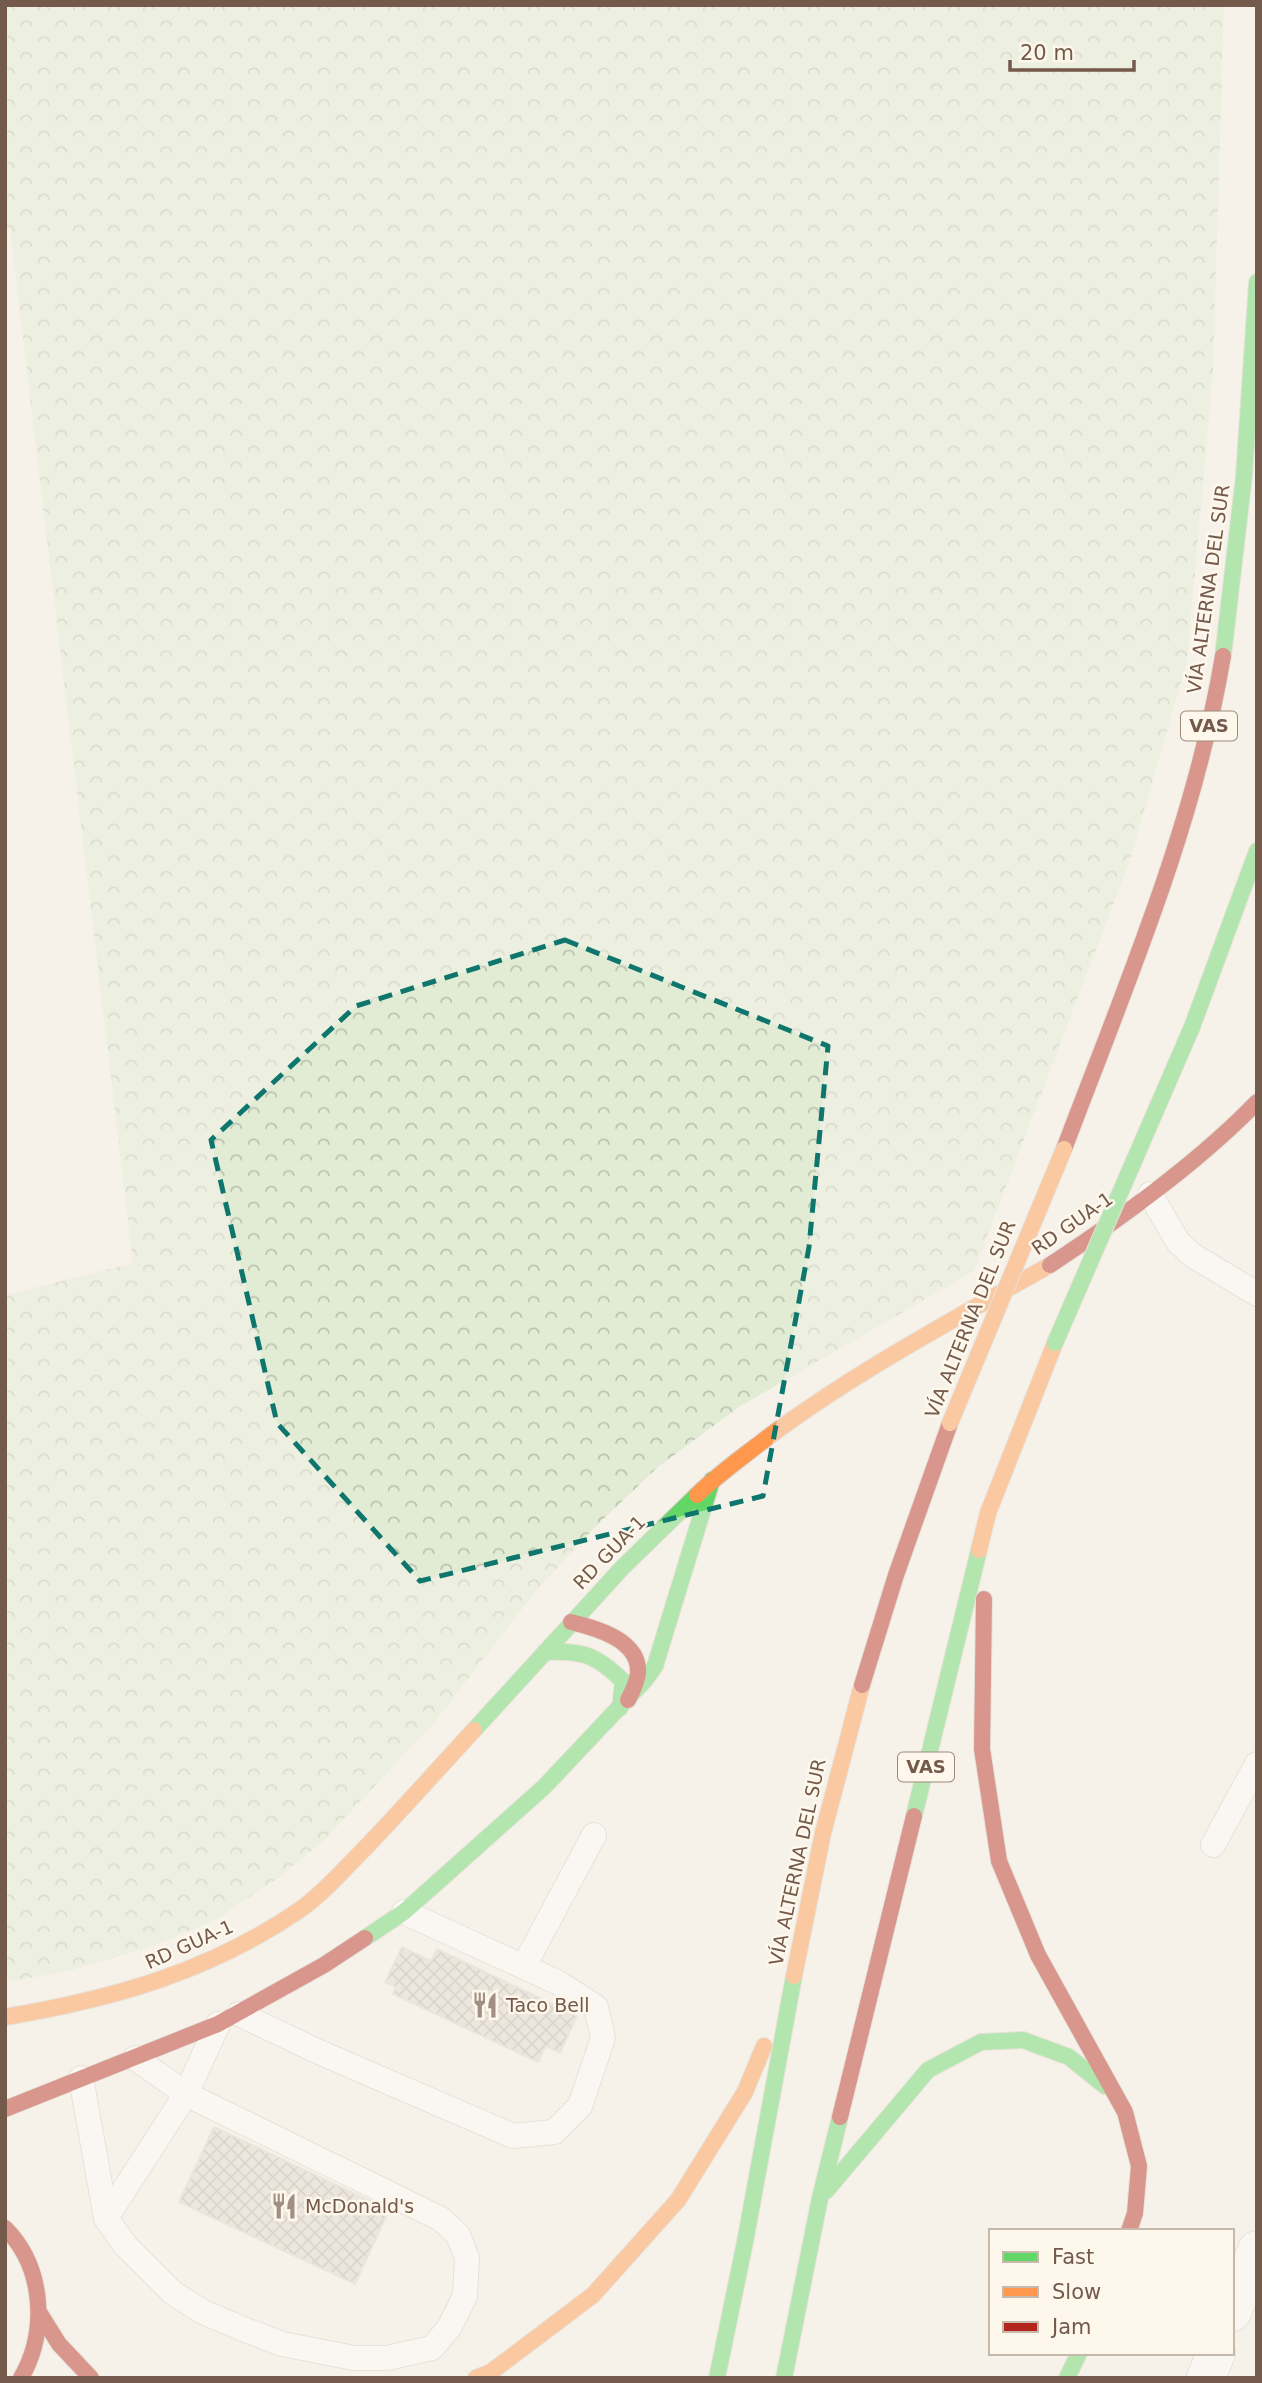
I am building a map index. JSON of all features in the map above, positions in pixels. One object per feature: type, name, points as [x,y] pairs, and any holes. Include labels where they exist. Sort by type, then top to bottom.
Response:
[{"type":"main road","name":"VÍA ALTERNA DEL SUR","points":[[717,2378],[823,1832],[859,1694],[901,1557],[950,1423],[1063,1149],[1168,871],[1201,760],[1222,669],[1244,485],[1254,367],[1257,282]]},
{"type":"main road","name":"VAS","points":[[784,2378],[820,2198],[988,1513],[1055,1343],[1192,1027],[1257,851]]},
{"type":"main road","name":"RD GUA-1","points":[[5,2017],[72,2006],[153,1984],[225,1955],[302,1908],[363,1850],[571,1622],[712,1480],[809,1406],[1052,1264],[1150,1194],[1235,1125],[1257,1102]]},
{"type":"main road","points":[[5,2109],[228,2019],[324,1965],[404,1912],[544,1787],[624,1705],[655,1666],[712,1480]]},
{"type":"main road","points":[[988,1513],[982,1633],[982,1749],[999,1861],[1038,1955],[1125,2112],[1139,2166],[1135,2213],[1130,2229]]},
{"type":"main road","points":[[660,1556],[668,1522]]},
{"type":"main road","points":[[652,1618],[655,1666]]},
{"type":"main road","points":[[571,1622],[594,1627],[615,1637],[633,1652],[639,1672],[624,1705]]},
{"type":"main road","points":[[545,1651],[574,1650],[602,1660],[622,1681],[624,1705]]},
{"type":"main road","points":[[476,2378],[491,2371],[593,2295],[678,2200],[746,2092],[794,1973]]},
{"type":"main road","points":[[820,2198],[928,2070],[981,2042],[1023,2040],[1069,2057],[1115,2094]]},
{"type":"main road","points":[[5,2228],[32,2271],[39,2312],[35,2343],[20,2378]]},
{"type":"main road","points":[[39,2312],[59,2344],[91,2378]]},
{"type":"main road","points":[[1067,2378],[1078,2355]]},
{"type":"street","points":[[1234,2307],[1257,2250]]},
{"type":"street","points":[[1206,2378],[1215,2355]]},
{"type":"lane","points":[[1150,1194],[1178,1242],[1192,1255],[1257,1294]]},
{"type":"lane","points":[[1213,1845],[1257,1764]]},
{"type":"lane","points":[[524,1966],[594,1835]]},
{"type":"lane","points":[[106,2218],[186,2094],[228,2019],[318,2052],[513,2136],[554,2132],[580,2106],[603,2038],[596,2007],[557,1982],[404,1912]]},
{"type":"lane","points":[[81,2078],[106,2218],[148,2271],[173,2293],[203,2312],[282,2344],[354,2358],[387,2358],[432,2348],[449,2328],[465,2296],[467,2258],[458,2235],[441,2219],[186,2094],[135,2058]]},
{"type":"highlighted area","points":[[565,940],[828,1046],[809,1247],[763,1496],[420,1581],[277,1423],[211,1140],[356,1006]]},
{"type":"green space","points":[[5,5],[1224,5],[1213,371],[1187,662],[1129,863],[974,1271],[739,1407],[658,1467],[594,1528],[536,1591],[433,1724],[323,1841],[281,1876],[217,1919],[153,1946],[69,1971],[5,1982],[5,1295],[133,1263],[10,229],[5,227]]},
{"type":"building","name":"Taco Bell","points":[[402,1947],[431,1961],[437,1949],[577,2016],[560,2053],[546,2046],[538,2062],[393,1994],[396,1987],[385,1982]]},
{"type":"building","name":"McDonald's","points":[[214,2127],[389,2210],[355,2284],[179,2202]]},
{"type":"traffic: fast","points":[[1223,656],[1244,476],[1257,282]]},
{"type":"traffic: fast","points":[[1192,1027],[1257,851]]},
{"type":"traffic: fast","points":[[1055,1343],[1192,1027]]},
{"type":"traffic: fast","points":[[365,1938],[404,1912],[544,1787],[645,1680],[655,1666],[712,1480]]},
{"type":"traffic: fast","points":[[474,1730],[622,1568],[697,1495]]},
{"type":"traffic: fast","points":[[914,1816],[979,1550]]},
{"type":"traffic: fast","points":[[545,1652],[579,1653],[605,1665],[623,1681],[620,1708]]},
{"type":"traffic: fast","points":[[717,2378],[794,1976]]},
{"type":"traffic: fast","points":[[826,2191],[928,2070],[981,2042],[1023,2040],[1069,2057],[1105,2086]]},
{"type":"traffic: fast","points":[[784,2378],[820,2198],[840,2117]]},
{"type":"traffic: fast","points":[[1067,2378],[1078,2355]]},
{"type":"traffic: slow","points":[[950,1423],[1064,1149]]},
{"type":"traffic: slow","points":[[697,1495],[763,1441],[832,1393],[904,1348],[1050,1265]]},
{"type":"traffic: slow","points":[[979,1550],[988,1513],[1055,1343]]},
{"type":"traffic: slow","points":[[794,1976],[823,1833],[862,1685]]},
{"type":"traffic: slow","points":[[5,2017],[122,1992],[159,1980],[196,1966],[267,1931],[301,1909],[328,1886],[474,1730]]},
{"type":"traffic: slow","points":[[476,2378],[491,2372],[593,2295],[678,2200],[745,2092],[764,2046]]},
{"type":"traffic: jam","points":[[1064,1149],[1156,906],[1176,845],[1195,783],[1223,656]]},
{"type":"traffic: jam","points":[[1050,1265],[1158,1189],[1257,1102]]},
{"type":"traffic: jam","points":[[862,1685],[896,1575],[950,1423]]},
{"type":"traffic: jam","points":[[984,1599],[982,1749],[999,1861],[1038,1955],[1125,2112],[1139,2166],[1135,2213],[1130,2229]]},
{"type":"traffic: jam","points":[[571,1622],[615,1637],[632,1652],[638,1673],[628,1700]]},
{"type":"traffic: jam","points":[[840,2117],[914,1816]]},
{"type":"traffic: jam","points":[[5,2109],[218,2024],[324,1965],[365,1938]]},
{"type":"traffic: jam","points":[[5,2228],[28,2261],[38,2300],[35,2340],[30,2360],[21,2378]]},
{"type":"traffic: jam","points":[[39,2312],[59,2344],[91,2378]]},
{"type":"place","name":"Taco Bell","points":[[485,2005]]},
{"type":"place","name":"McDonald's","points":[[284,2206]]}]
